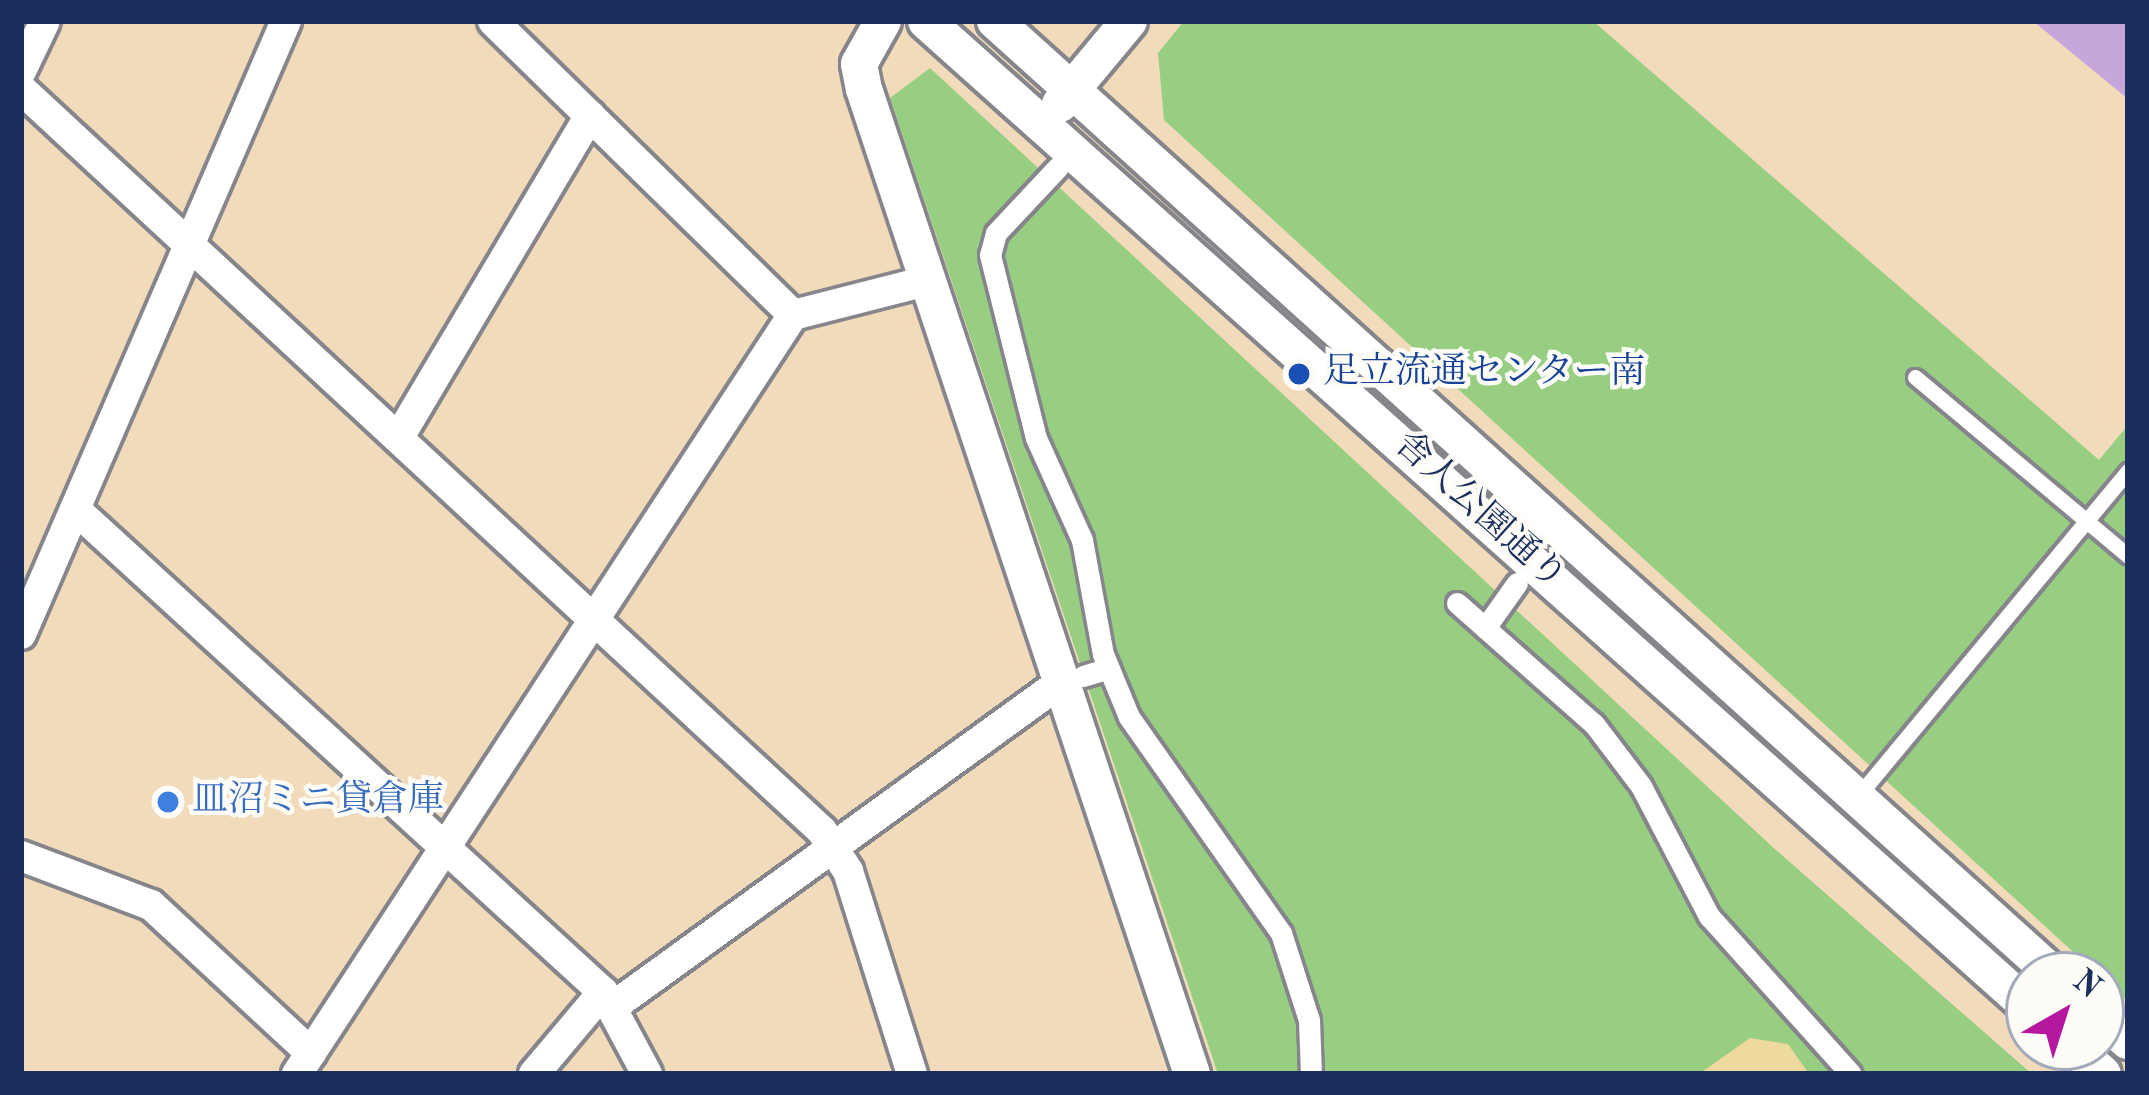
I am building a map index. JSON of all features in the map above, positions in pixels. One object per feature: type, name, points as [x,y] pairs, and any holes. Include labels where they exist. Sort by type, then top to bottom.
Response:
[{"type":"street","points":[[21,71],[45,21]]},
{"type":"street","points":[[21,634],[286,21]]},
{"type":"street","points":[[493,21],[793,315]]},
{"type":"street","points":[[883,21],[859,64],[1072,679],[1192,1074]]},
{"type":"street","name":"舎人公園通り","points":[[926,21],[1046,121],[2005,985]]},
{"type":"street","name":"舎人公園通り","points":[[995,21],[1074,87],[2027,951]]},
{"type":"street","points":[[1046,121],[1129,21]]},
{"type":"street","points":[[21,89],[838,849],[912,1074]]},
{"type":"street","points":[[400,437],[590,116]]},
{"type":"street","points":[[1058,167],[996,233],[990,255],[1036,438],[1082,540],[1109,668],[1129,717],[1281,933],[1309,1020],[1311,1074]]},
{"type":"street","points":[[21,856],[151,905],[304,1063],[793,315],[930,280]]},
{"type":"street","points":[[76,510],[448,847],[607,1000],[647,1074]]},
{"type":"street","points":[[1485,628],[1516,583]]},
{"type":"street","points":[[1457,603],[1594,724],[1641,786],[1709,916],[1851,1074]]},
{"type":"street","points":[[534,1074],[607,1000],[838,849],[1072,679],[1109,668]]},
{"type":"lane","points":[[1915,377],[2128,556]]},
{"type":"lane","points":[[1857,798],[2128,471]]},
{"type":"green space","points":[[1184,21],[1593,21],[2099,460],[2128,425],[2128,1002],[2125,951],[2072,951],[1164,120],[1158,53]]},
{"type":"green space","points":[[930,68],[1777,851],[2005,1050],[2005,1071],[2032,1074],[1218,1074],[890,98]]},
{"type":"sand","points":[[1750,1038],[1788,1044],[1809,1074],[1699,1074]]},
{"type":"building","points":[[2033,21],[2128,21],[2128,99]]},
{"type":"place","name":"足立流通センター南","points":[[1299,374]]},
{"type":"place","name":"皿沼ミニ貸倉庫","points":[[168,802]]}]
